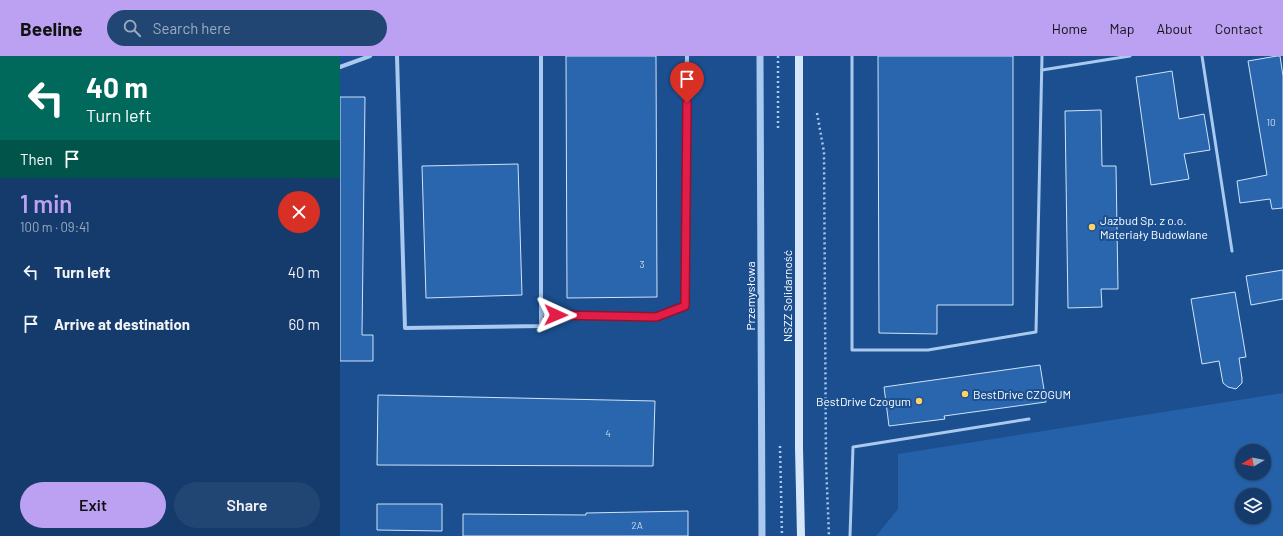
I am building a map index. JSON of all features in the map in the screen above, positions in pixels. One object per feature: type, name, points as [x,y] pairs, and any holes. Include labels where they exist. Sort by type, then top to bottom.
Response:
[{"type":"main road","name":"NSZZ Solidarność","points":[[799,56],[799,448],[801,536]]},
{"type":"street","points":[[340,67],[370,56]]},
{"type":"street","points":[[396,56],[405,328],[541,326],[541,56]]},
{"type":"street","points":[[542,314],[656,317],[685,306],[687,56]]},
{"type":"street","name":"Przemysłowa","points":[[760,56],[762,536]]},
{"type":"lane","points":[[852,56],[852,350],[928,350],[1036,332],[1042,56]]},
{"type":"lane","points":[[1042,70],[1130,56]]},
{"type":"lane","points":[[1202,56],[1232,251]]},
{"type":"lane","points":[[850,536],[853,447],[1029,419]]},
{"type":"path","points":[[815,107],[824,152],[826,463],[829,536]]},
{"type":"shaded area","points":[[1283,393],[1283,536],[876,536],[898,509],[898,454]]},
{"type":"building","points":[[566,56],[656,56],[657,297],[567,298]]},
{"type":"building","points":[[878,56],[1013,56],[1013,305],[937,305],[937,334],[879,333]]},
{"type":"building","points":[[1280,56],[1283,76],[1283,208],[1272,209],[1270,199],[1240,203],[1237,181],[1267,175],[1248,61]]},
{"type":"building","points":[[1172,71],[1179,119],[1204,114],[1210,150],[1184,154],[1189,179],[1151,185],[1136,77]]},
{"type":"building","points":[[340,97],[365,97],[362,335],[373,335],[373,361],[340,361]]},
{"type":"building","name":"Jazbud Sp. z o.o. Materiały Budowlane","points":[[1101,110],[1102,166],[1116,166],[1118,289],[1101,289],[1102,307],[1068,308],[1065,111]]},
{"type":"building","points":[[518,164],[522,295],[426,298],[422,166]]},
{"type":"building","points":[[1283,270],[1283,299],[1251,305],[1246,276]]},
{"type":"building","points":[[1235,292],[1246,357],[1239,358],[1242,383],[1236,389],[1228,387],[1223,383],[1219,361],[1202,364],[1191,299]]},
{"type":"building","name":"BestDrive CZOGUM","points":[[1040,365],[1046,402],[944,416],[945,419],[889,426],[884,387]]},
{"type":"building","points":[[378,395],[655,401],[653,466],[377,465]]},
{"type":"building","points":[[377,504],[442,504],[442,531],[377,530]]},
{"type":"building","points":[[688,511],[688,536],[463,536],[463,514],[586,515],[586,513]]},
{"type":"place","name":"Jazbud Sp. z o.o. Materiały Budowlane","points":[[1092,227]]},
{"type":"place","name":"BestDrive CZOGUM","points":[[965,394]]},
{"type":"place","name":"BestDrive Czogum","points":[[919,401]]},
{"type":"route","points":[[556,315],[656,317],[685,306],[687,103]]}]
